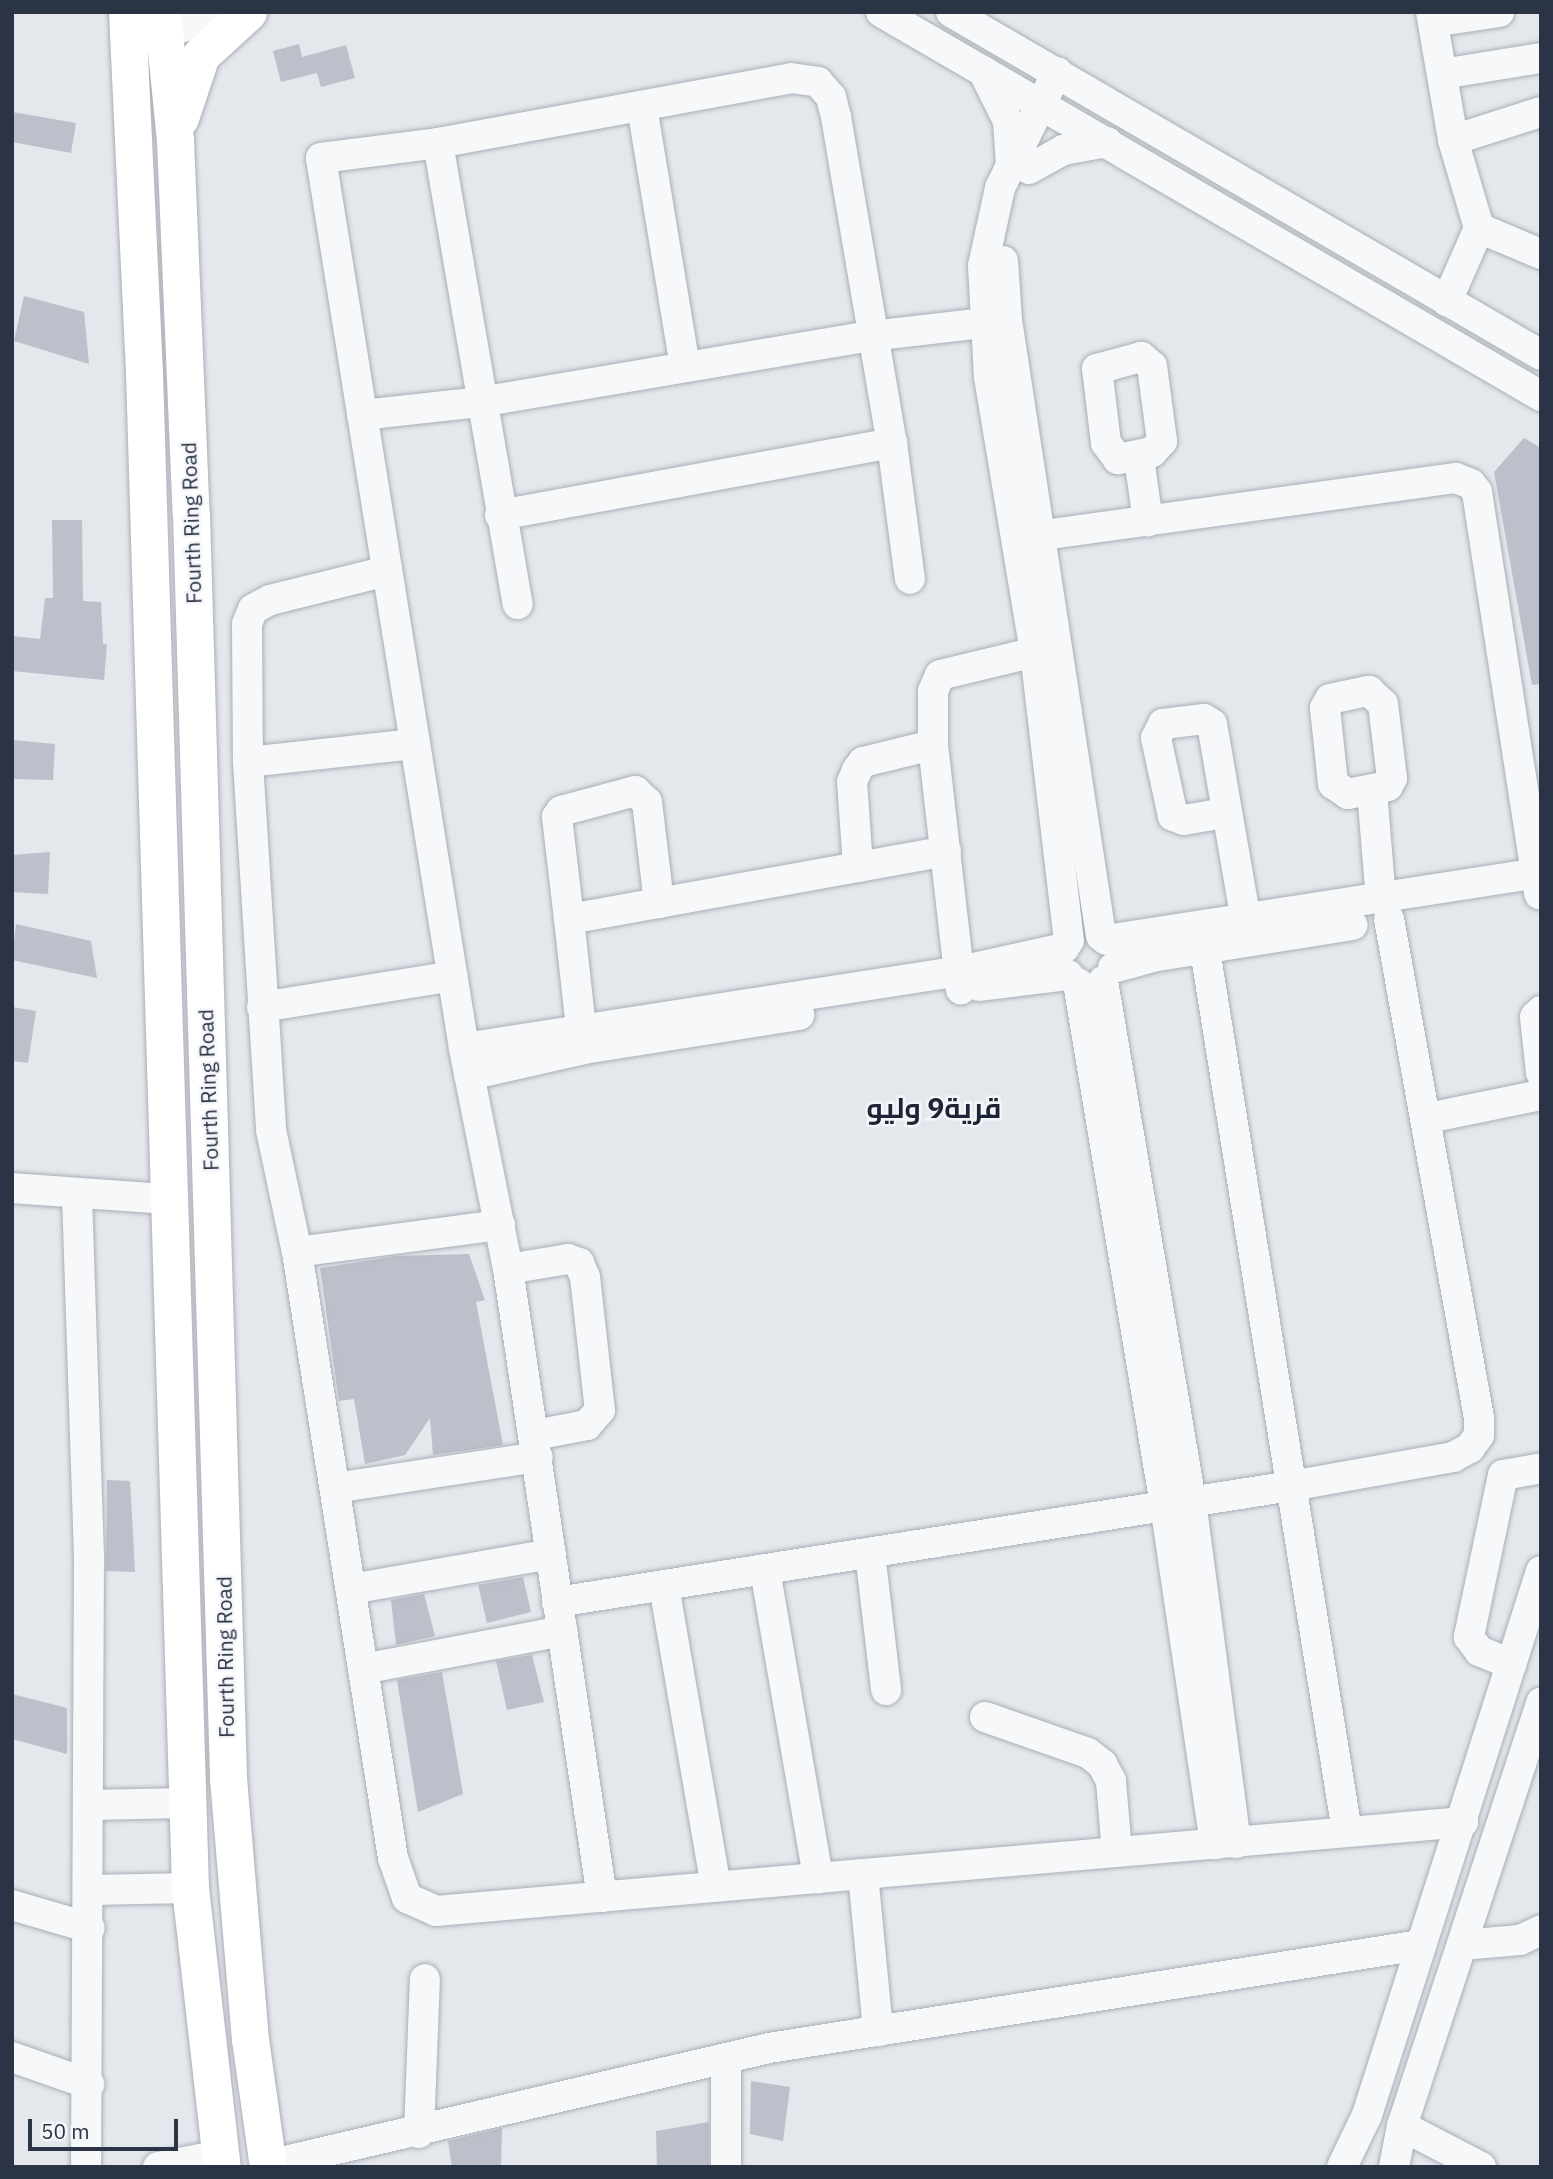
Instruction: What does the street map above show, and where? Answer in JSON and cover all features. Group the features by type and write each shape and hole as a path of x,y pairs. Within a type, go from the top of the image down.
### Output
{"main road":[{"path":"175,140 201,55 248,12"},
{"name":"Fourth Ring Road","path":"163,23 175,140 192,528 228,1778 250,2039 268,2166"},
{"name":"Fourth Ring Road","path":"128,27 144,373 190,1888 221,2161"}],"street":[{"path":"128,27 235,12"},
{"path":"881,12 1541,396"},
{"path":"951,12 1541,355"},
{"path":"1447,301 1479,228 1453,140 1432,17 1499,12"},
{"path":"1442,74 1541,58"},
{"path":"982,70 1008,121 1020,167"},
{"path":"1065,77 988,227 983,266 1104,938"},
{"path":"602,1897 508,1269 466,1061 321,158 438,143 792,78 818,82 831,97 836,117 892,443 910,579"},
{"path":"642,107 685,366"},
{"path":"1453,140 1541,112"},
{"path":"1020,167 1063,150 1107,142"},
{"path":"438,143 480,402 517,604"},
{"path":"1479,228 1541,254"},
{"path":"362,415 480,402 872,336 995,322"},
{"path":"500,514 892,443"},
{"path":"1139,458 1148,521"},
{"path":"466,1061 582,1039 960,980 1205,950 1385,909 1539,884 1476,492 1471,484 1456,478 1030,537"},
{"path":"1030,537 1035,652 1082,966 1178,1503 1225,1843"},
{"path":"387,572 253,609 247,624 248,762 271,1130 297,1252 393,1858 407,1898 436,1912 1463,1822"},
{"path":"960,980 933,746 933,691 940,674 1035,652"},
{"path":"248,762 415,744"},
{"path":"858,867 852,782 857,770 863,762 933,746"},
{"path":"582,1039 557,817 561,811 635,791 647,802 659,903"},
{"path":"363,1669 560,1617 664,1586 1292,1486 1453,1457 1470,1448 1479,1435 1479,1418 1428,1118 1385,909 1372,791"},
{"path":"1225,813 1246,921"},
{"path":"569,919 946,851"},
{"path":"1082,966 1081,933 1104,938 1246,921 1385,909"},
{"path":"1205,950 1347,1832"},
{"path":"262,1007 453,976"},
{"path":"1541,1011 1535,1017 1541,1073"},
{"path":"1428,1118 1541,1095"},
{"path":"12,1188 77,1195 167,1199"},
{"path":"77,1195 89,1559 90,1928 86,2167"},
{"path":"297,1252 500,1225"},
{"path":"335,1488 536,1446 587,1425 600,1410 585,1277 579,1263 568,1259 508,1269"},
{"path":"1470,1448 1503,1475 1541,1468"},
{"path":"1503,1475 1469,1637 1479,1651 1511,1664"},
{"path":"870,1553 886,1689"},
{"path":"351,1588 551,1554"},
{"path":"765,1570 818,1878"},
{"path":"1342,2167 1367,2115 1420,1945 1463,1822 1541,1571"},
{"path":"664,1586 716,1887"},
{"path":"1394,2167 1402,2126 1541,1702"},
{"path":"985,1717 1088,1753 1102,1764 1111,1781 1116,1852"},
{"path":"90,1805 187,1803"},
{"path":"863,1874 878,2031"},
{"path":"90,1890 190,1888"},
{"path":"12,1905 90,1928"},
{"path":"1462,1945 1520,1940 1541,1930"},
{"path":"268,2166 369,2155 419,2133 726,2059 878,2031 1420,1945"},
{"path":"419,2133 425,1979"},
{"path":"12,2057 89,2084"},
{"path":"726,2059 726,2167"},
{"path":"1402,2126 1481,2167"},
{"path":"158,2167 221,2161"}],"building":[{"path":"299,44 302,57 346,45 355,78 321,87 317,73 281,82 273,51"},
{"path":"12,112 76,123 71,153 12,142"},
{"path":"24,296 84,312 89,364 14,341"},
{"path":"1524,438 1541,448 1541,684 1532,685 1494,472"},
{"path":"52,520 82,520 83,601 101,602 103,644 107,644 104,680 12,671 12,636 40,639 45,598 53,598"},
{"path":"12,740 55,744 53,780 12,779"},
{"path":"50,852 48,894 12,892 12,855"},
{"path":"16,924 91,941 97,978 12,960"},
{"path":"12,1007 36,1011 28,1063 12,1061"},
{"path":"469,1254 485,1300 476,1302 503,1445 433,1455 430,1418 405,1455 365,1464 354,1399 339,1401 320,1268 397,1256"},
{"path":"107,1480 130,1481 135,1572 106,1571"},
{"path":"523,1577 531,1612 487,1623 478,1585"},
{"path":"424,1594 435,1636 396,1645 391,1600"},
{"path":"532,1655 544,1702 507,1710 496,1661"},
{"path":"442,1672 463,1794 418,1812 397,1680"},
{"path":"12,1694 67,1708 67,1754 12,1739"},
{"path":"751,2081 790,2087 783,2141 750,2134"},
{"path":"709,2122 709,2167 657,2167 656,2131"},
{"path":"502,2128 501,2167 452,2167 448,2141"}],"district":[{"name":"قرية9 وليو","path":"934,1108"}]}
